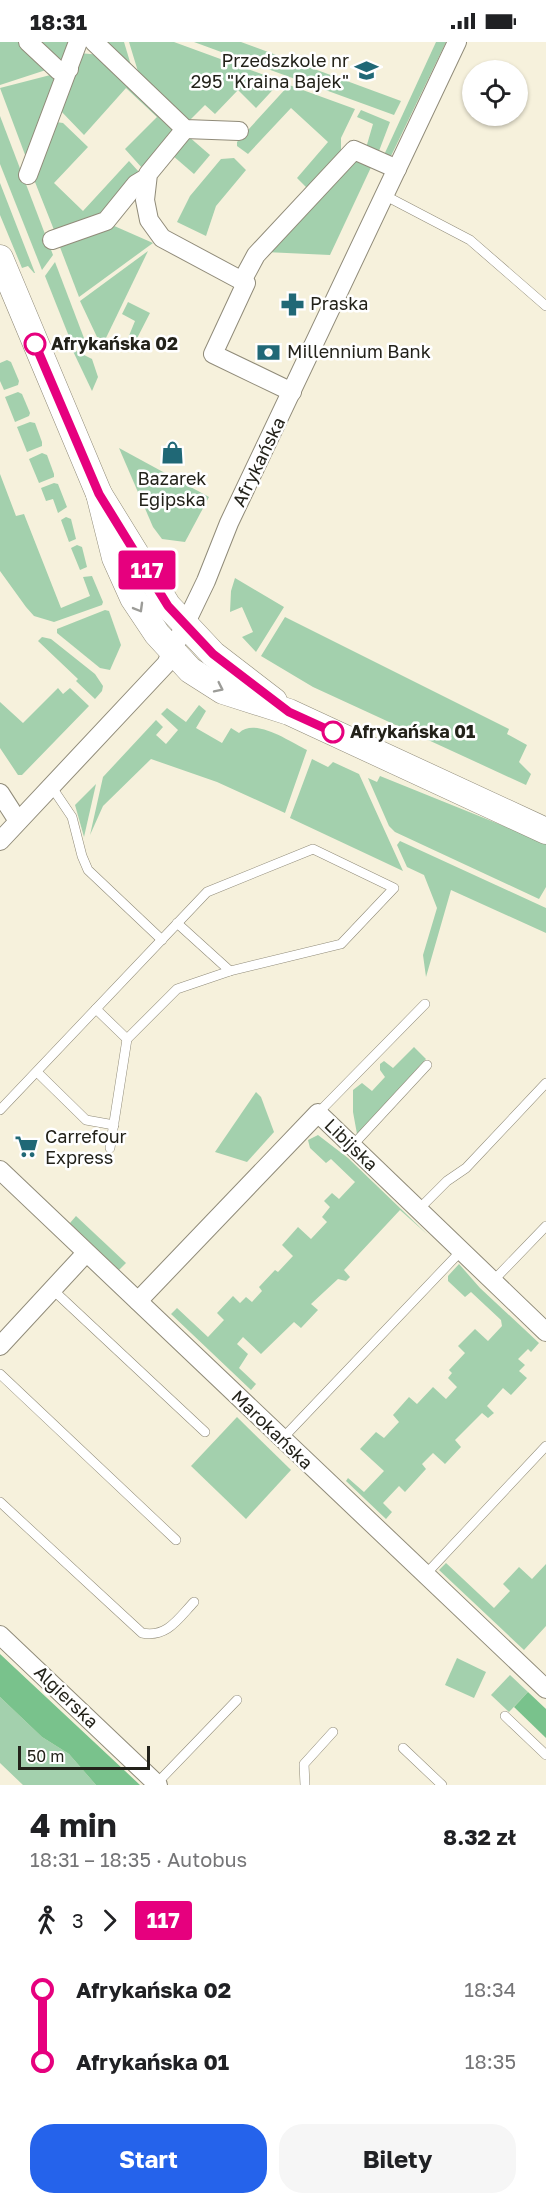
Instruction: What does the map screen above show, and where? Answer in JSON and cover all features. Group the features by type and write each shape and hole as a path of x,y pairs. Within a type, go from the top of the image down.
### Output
{"street":[{"path":"28,42 58,71 69,69"},
{"path":"28,175 78,42"},
{"path":"94,42 185,129 239,131"},
{"name":"Afrykańska","path":"0,841 147,687 173,652 229,523 457,42"},
{"path":"185,129 151,168 146,178 145,200 152,228 187,258 246,284 213,354 292,392"},
{"path":"242,281 256,255 354,150 397,169"},
{"path":"52,240 106,221 136,184 146,178"},
{"path":"0,258 99,494 115,558 124,579 146,620 190,670 224,691 289,712 546,831"},
{"path":"99,494 168,606 213,654 289,712"},
{"path":"0,793 18,821"},
{"name":"Libijska","path":"138,1301 318,1113 546,1332"},
{"name":"Marokańska","path":"0,1170 546,1689"},
{"path":"0,1346 86,1253"},
{"name":"Algierska","path":"0,1635 158,1784"}],"lane":[{"path":"384,195 470,240 546,306"},
{"path":"51,786 72,817 88,870 162,940"},
{"path":"0,1110 207,892 313,849 394,888 341,944 230,971 177,989 127,1039 110,1148"},
{"path":"177,923 230,971"},
{"path":"318,1113 425,1004"},
{"path":"96,1009 127,1039"},
{"path":"352,1146 427,1065"},
{"path":"37,1072 86,1120 114,1125"},
{"path":"418,1210 447,1180 466,1168 546,1083"},
{"path":"493,1281 546,1226"},
{"path":"282,1439 461,1251"},
{"path":"52,1289 205,1432"},
{"path":"0,1374 176,1540"},
{"path":"425,1575 546,1446"},
{"path":"0,1502 142,1634 152,1635 166,1631 194,1602"},
{"path":"158,1784 237,1700"},
{"path":"505,1716 546,1755"},
{"path":"305,1785 304,1764 333,1732"},
{"path":"403,1748 442,1785"}],"green space":[{"path":"0,42 21,42 49,69 0,85"},
{"path":"35,42 72,42 67,57 58,59"},
{"path":"101,42 124,42 133,72"},
{"path":"129,42 174,42 281,81 256,108 238,90 215,114 205,105 186,124 140,78"},
{"path":"194,42 241,42 401,101 394,115"},
{"path":"436,42 446,42 391,156 388,157 384,155"},
{"path":"79,53 101,55 165,116 173,131 143,169 125,149 157,117 126,88 84,135 59,109"},
{"path":"62,72 27,160 0,88"},
{"path":"289,85 355,109 341,138 341,158 310,191 297,178 328,142 291,108 248,154 237,146 237,142"},
{"path":"361,110 390,122 379,151 366,148 373,124 357,117"},
{"path":"0,116 53,255 42,270 0,164"},
{"path":"56,122 63,123 88,147 54,183 83,211 129,161 139,172 101,220 56,235 33,177"},
{"path":"188,136 210,155 194,174 172,155"},
{"path":"353,157 373,163 330,255 265,252"},
{"path":"234,158 246,170 216,206 206,236 177,222 190,196 221,159"},
{"path":"0,183 35,273 28,266 22,268 0,215"},
{"path":"112,225 153,243 79,297 58,242"},
{"path":"148,251 105,340 97,337 80,301"},
{"path":"55,262 87,346 70,339 45,276"},
{"path":"128,302 150,313 130,352 124,348 135,321 122,314"},
{"path":"72,349 92,359 98,377 92,391"},
{"path":"7,360 11,362 19,381 18,385 4,390 0,381 0,363"},
{"path":"18,392 22,394 30,413 29,416 15,422 5,397"},
{"path":"30,422 35,423 42,446 27,452 17,427"},
{"path":"119,448 209,497 185,542 162,539 153,527"},
{"path":"42,453 47,455 54,477 39,483 29,459"},
{"path":"0,474 16,516 24,514 61,608 90,596 83,577 92,576 103,602 102,605 54,622 34,616 26,607 0,571"},
{"path":"54,483 58,484 67,507 58,513 53,499 46,501 41,488"},
{"path":"66,517 71,519 76,539 69,542 61,520"},
{"path":"77,545 82,547 87,567 80,570 71,548"},
{"path":"235,578 284,607 256,652 242,637 253,632 242,607 230,612 231,591"},
{"path":"105,610 109,611 121,645 110,670 100,668 57,633 57,629"},
{"path":"285,617 509,729 507,734 527,745 519,762 531,774 526,785 313,687 261,656"},
{"path":"42,637 51,639 95,674 103,686 95,699 76,681 78,679 38,641"},
{"path":"58,688 63,694 70,688 89,706 22,775 18,775 0,748 0,702 23,723"},
{"path":"199,705 206,711 196,728 222,743 231,728 239,733 254,728 273,732 307,750 285,813 217,782 151,759 103,806 90,835 103,777 156,720 163,727 156,735 166,744 178,730 161,714 167,708 186,722"},
{"path":"312,759 328,767 333,762 359,774 403,871 290,818"},
{"path":"380,776 546,843 546,887 539,899 395,832 389,826 368,778 377,782"},
{"path":"96,784 84,837 75,805"},
{"path":"400,841 546,908 546,933 451,890 426,977 423,955 437,908 424,875 407,867 397,845"},
{"path":"414,1047 426,1059 357,1134 353,1112 353,1090 362,1083 372,1091 385,1077 380,1070 380,1064 384,1061 393,1068"},
{"path":"256,1092 261,1097 274,1132 247,1162 215,1152"},
{"path":"318,1135 348,1158 428,1235 400,1210 344,1270 350,1277 346,1281 338,1279 311,1304 318,1310 301,1328 294,1322 261,1354 243,1337 237,1344 248,1354 239,1368 256,1384 251,1390 171,1314 177,1308 208,1337 224,1320 217,1313 233,1296 240,1303 246,1297 252,1302 262,1291 259,1287 293,1256 282,1245 298,1227 311,1239 327,1222 322,1217 330,1207 324,1201 332,1193 339,1199 355,1182 331,1159 326,1163 310,1148 308,1140"},
{"path":"76,1216 126,1263 119,1270 70,1223"},
{"path":"459,1264 480,1288 539,1343 531,1352 528,1349 518,1359 525,1365 519,1371 527,1378 511,1395 503,1388 487,1406 494,1413 488,1418 482,1413 455,1440 461,1447 445,1464 433,1453 422,1464 426,1469 405,1492 399,1486 383,1503 392,1512 386,1519 346,1481 348,1478 364,1492 384,1471 360,1449 376,1432 384,1438 399,1422 393,1415 409,1397 417,1404 433,1387 446,1399 457,1387 448,1378 452,1373 449,1370 465,1353 458,1346 475,1329 488,1341 502,1326 501,1320 471,1292 465,1297 448,1281 448,1276"},
{"path":"237,1417 291,1470 246,1519 191,1466"},
{"path":"446,1563 494,1608 510,1591 503,1584 519,1567 532,1579 546,1564 546,1626 524,1650 439,1570"},
{"path":"0,1654 140,1785 96,1785 69,1754 42,1737 0,1697"},
{"path":"457,1658 486,1672 474,1698 445,1685"},
{"path":"510,1675 528,1692 509,1712 491,1695"},
{"path":"528,1692 546,1709 546,1738 514,1707"},
{"path":"0,1697 42,1737 69,1754 96,1785 23,1785 0,1763"}],"bus line":[{"name":"117","path":"35,344 99,494 168,606 213,654 289,712 333,732"}],"place":[{"name":"Przedszkole nr 295 \"Kraina Bajek\"","path":"367,71"},
{"name":"Praska","path":"292,304"},
{"name":"Afrykańska 02","path":"35,344"},
{"name":"Millennium Bank","path":"269,352"},
{"name":"Bazarek Egipska","path":"172,453"},
{"name":"Afrykańska 01","path":"333,732"},
{"name":"Carrefour Express","path":"27,1147"}]}
